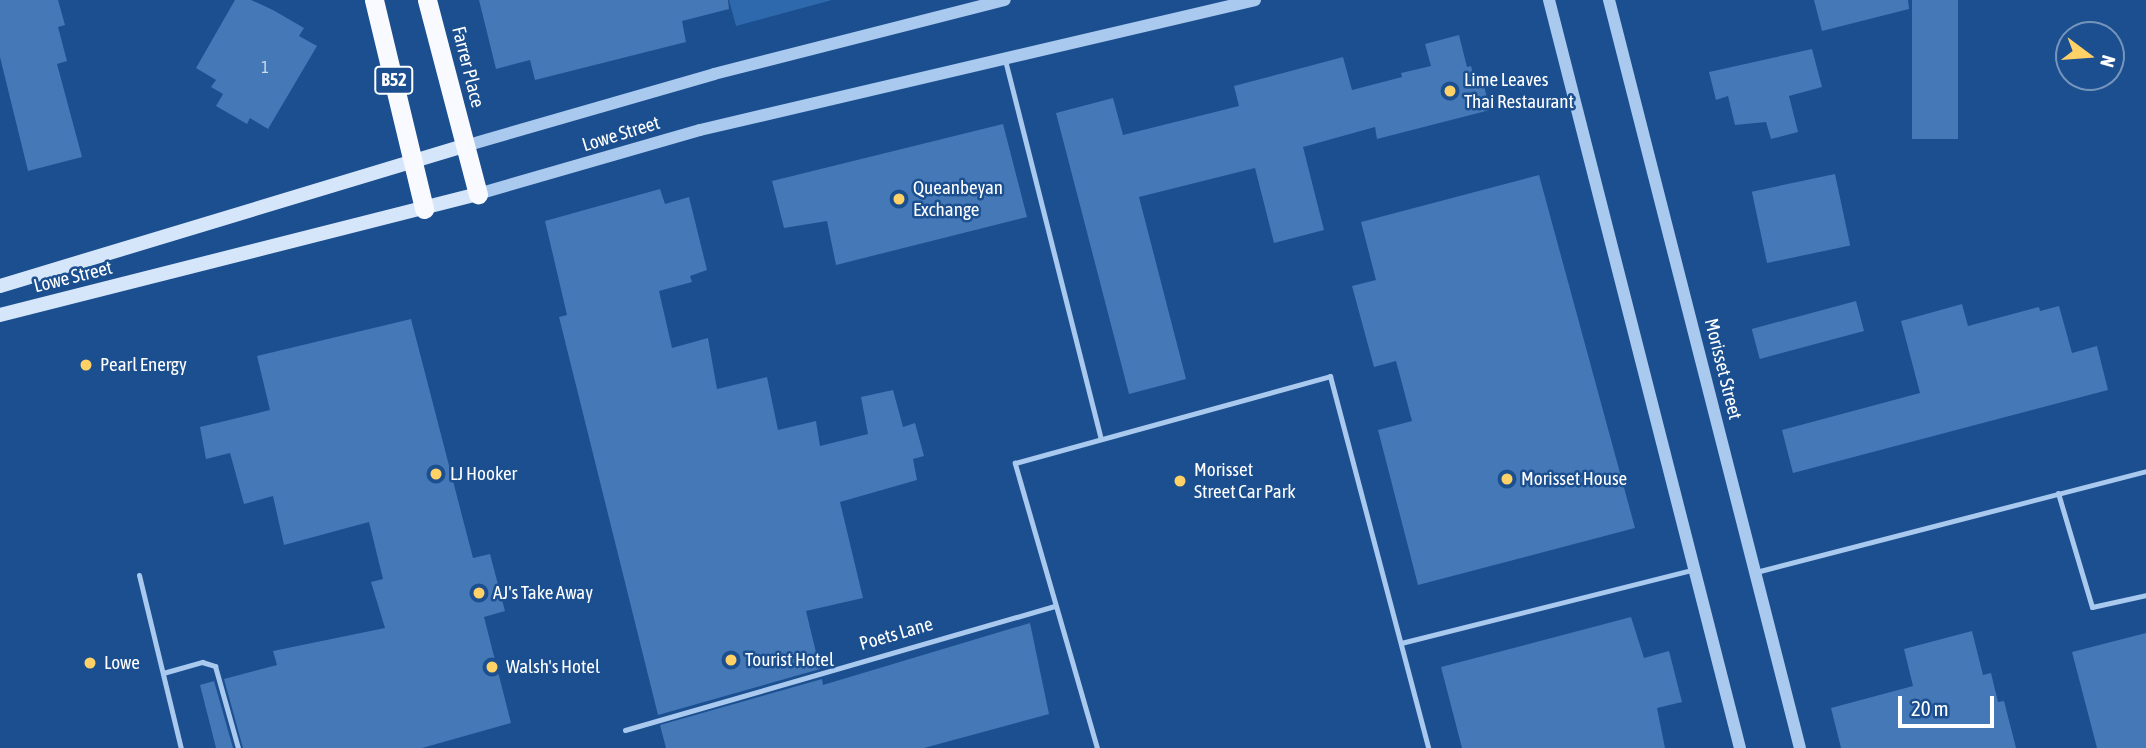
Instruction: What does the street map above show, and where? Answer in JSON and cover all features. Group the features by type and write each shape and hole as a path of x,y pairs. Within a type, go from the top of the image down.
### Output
{"highway":[{"name":"B52","path":"374,0 424,209"},
{"name":"Farrer Place","path":"427,0 465,146"},
{"name":"B52","path":"465,146 478,194"}],"main road":[{"name":"Lowe Street","path":"0,286 465,146"},
{"name":"Lowe Street","path":"0,315 478,194"}],"street":[{"name":"Lowe Street","path":"465,146 714,74 1005,0"},
{"name":"Lowe Street","path":"478,194 700,130 1255,0"},
{"path":"1549,0 1691,570 1740,748"},
{"name":"Morisset Street","path":"1609,0 1800,748"}],"lane":[{"path":"1005,60 1101,439"},
{"path":"1097,748 1015,463 1330,376 1428,748"},
{"path":"1755,572 2146,471"},
{"path":"2058,493 2092,607 2146,594"},
{"path":"1401,643 1691,570"},
{"path":"139,575 181,748"},
{"name":"Poets Lane","path":"625,730 1056,606"},
{"path":"163,673 202,662 215,667 238,748"}],"shaded area":[{"path":"729,0 832,0 736,26"}],"building":[{"path":"0,0 58,0 65,25 58,27 67,61 57,64 82,157 28,171 0,57"},
{"path":"235,0 251,0 273,10 304,28 299,36 317,46 268,129 250,118 247,124 216,106 223,94 211,87 216,80 196,68"},
{"path":"479,0 728,0 729,9 682,21 686,42 535,80 530,60 496,69"},
{"path":"1814,0 1908,0 1909,9 1822,31"},
{"path":"1912,0 1958,0 1958,139 1912,139"},
{"path":"1459,35 1467,67 1471,66 1475,81 1482,78 1490,110 1377,139 1375,127 1303,147 1324,230 1274,243 1255,168 1139,197 1186,379 1129,394 1056,113 1113,98 1123,135 1239,106 1234,86 1343,57 1352,90 1402,77 1401,73 1431,66 1425,44"},
{"path":"1812,49 1822,87 1789,96 1798,132 1771,139 1766,122 1735,125 1728,96 1716,100 1709,72"},
{"name":"Queanbeyan Exchange","path":"1003,124 1027,217 836,265 827,221 784,228 772,181"},
{"path":"1835,174 1850,245 1767,263 1752,192"},
{"path":"1539,175 1635,528 1418,585 1378,430 1412,421 1396,361 1374,367 1352,286 1376,280 1361,222"},
{"path":"660,189 665,204 689,197 707,270 690,276 692,282 659,291 672,348 708,338 717,389 767,377 778,430 816,421 820,446 868,434 861,397 893,390 903,427 915,423 924,456 913,459 917,480 840,502 863,598 806,611 820,669 658,715 559,317 567,315 545,221"},
{"path":"1856,301 1864,331 1760,359 1752,329"},
{"path":"1962,304 1968,326 2039,307 2040,311 2059,306 2072,353 2097,346 2108,390 1793,473 1782,430 1920,393 1901,321"},
{"path":"411,319 473,558 490,554 505,611 484,617 511,723 422,748 243,748 224,679 277,665 273,651 385,628 371,582 383,579 369,522 284,545 273,496 244,504 230,453 206,459 200,427 270,410 257,356"},
{"path":"1631,617 1644,658 1669,651 1682,702 1657,708 1665,748 1462,748 1441,667"},
{"path":"1030,623 1049,714 924,748 666,748 660,725 822,679 823,685"},
{"path":"1972,631 1983,675 1991,673 1998,702 2004,701 2016,748 1841,748 1831,708 1913,686 1904,649"},
{"path":"2146,633 2146,748 2097,748 2072,652"},
{"path":"214,681 233,748 216,748 200,685"}],"place":[{"name":"Lime Leaves Thai Restaurant","path":"1450,91"},
{"name":"Queanbeyan Exchange","path":"899,199"},
{"name":"Pearl Energy","path":"86,365"},
{"name":"LJ Hooker","path":"436,474"},
{"name":"Morisset House","path":"1507,479"},
{"name":"Morisset Street Car Park","path":"1180,481"},
{"name":"AJ's Take Away","path":"479,593"},
{"name":"Tourist Hotel","path":"731,660"},
{"name":"Lowe","path":"90,663"},
{"name":"Walsh's Hotel","path":"492,667"}]}
